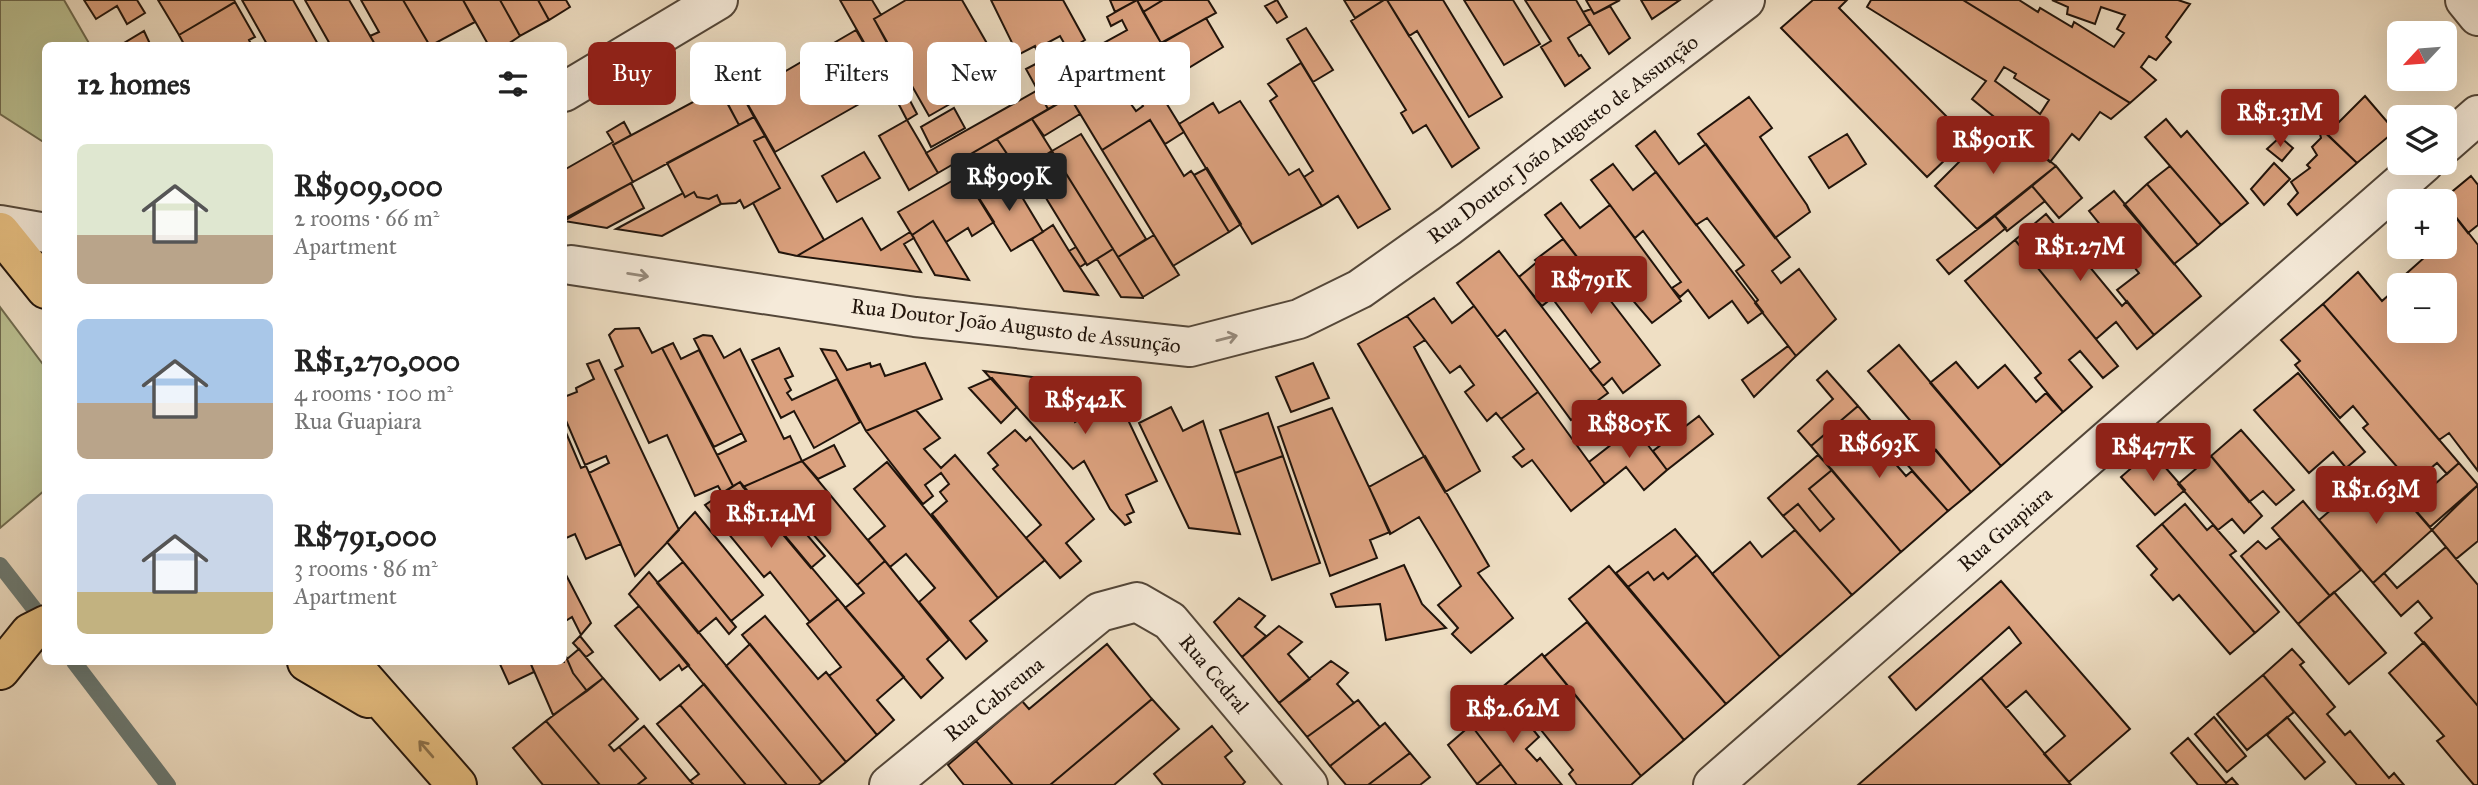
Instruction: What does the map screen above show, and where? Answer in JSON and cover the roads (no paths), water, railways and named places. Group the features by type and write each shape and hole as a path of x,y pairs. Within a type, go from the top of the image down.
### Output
{"main road":[{"path":"0,232 42,284"},
{"path":"0,670 30,633 42,627"},
{"path":"312,665 394,713"},
{"path":"352,665 457,785"}],"street":[{"path":"567,90 718,0"},
{"name":"Rua Doutor João Augusto de Assunção","path":"567,264 915,317 1190,347 1299,320 1360,289 1745,0"},
{"path":"2465,0 2478,16"},
{"path":"2457,133 2478,115"},
{"name":"Rua Guapiara","path":"1713,785 2410,175"},
{"path":"0,225 42,232"},
{"name":"Rua Cedral","path":"1100,612 1137,602 1170,621 1308,785"},
{"name":"Rua Cabreuna","path":"889,785 1100,612"}],"waterway":[{"path":"0,565 42,619"},
{"path":"76,665 168,785"}]}
